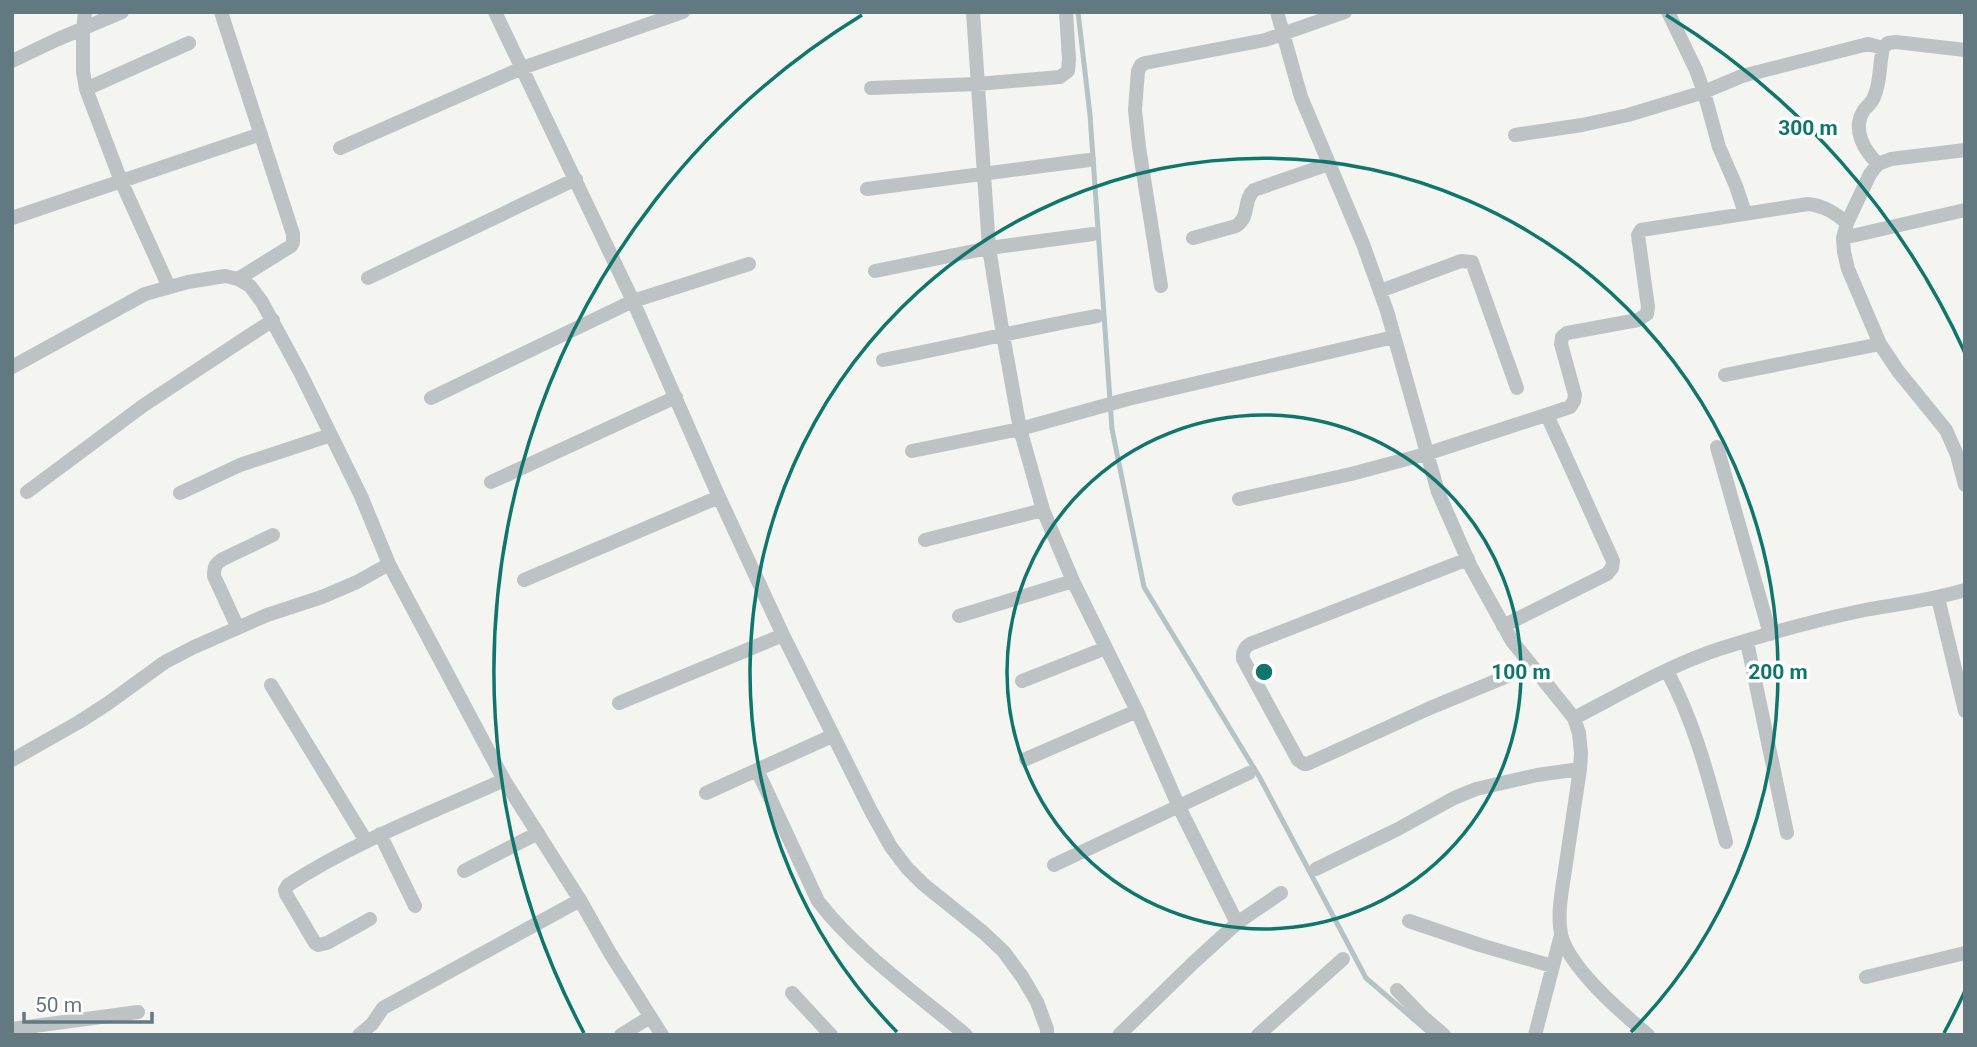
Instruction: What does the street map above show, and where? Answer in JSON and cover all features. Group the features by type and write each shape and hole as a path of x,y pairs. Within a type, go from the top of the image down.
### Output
{"street":[{"path":"85,12 83,71 86,89 121,181 169,287"},
{"path":"12,61 122,12"},
{"path":"221,12 293,234 291,246 238,279"},
{"path":"495,12 633,301 783,635 832,736 891,847 923,884 1004,952 1037,1002 1047,1035"},
{"path":"340,148 522,68 683,12"},
{"path":"973,12 989,248 1020,429 1043,510 1073,581 1237,923"},
{"path":"871,88 977,84 1060,77 1068,71 1066,12"},
{"path":"1277,12 1301,97 1380,291 1438,492 1468,559 1503,626 1574,718 1578,733 1580,769 1560,907 1561,935 1535,1035"},
{"path":"1161,286 1139,147 1136,110 1138,71 1141,65 1265,40 1346,12"},
{"path":"1668,12 1696,70 1719,147 1737,186 1745,212"},
{"path":"1878,164 1862,143 1859,122 1875,96 1883,48 1888,43 1896,42 1965,50"},
{"path":"86,89 189,43"},
{"path":"1515,135 1628,115 1704,92 1742,76 1868,44 1883,48"},
{"path":"12,218 261,134"},
{"path":"1965,150 1891,159 1878,164 1870,174 1847,223 1843,238 1848,269 1880,344 1898,371 1947,430 1958,455 1965,485"},
{"path":"867,189 1089,160"},
{"path":"1193,238 1241,223 1245,218 1248,198 1254,190 1329,164"},
{"path":"368,278 576,179"},
{"path":"1239,499 1352,474 1426,454 1564,410 1574,401 1575,395 1561,344 1562,337 1567,333 1638,320 1647,314 1639,231 1808,204 1821,205 1847,223"},
{"path":"1843,238 1965,209"},
{"path":"875,271 989,248 1093,234"},
{"path":"1380,291 1461,261 1472,262 1517,388"},
{"path":"431,398 633,301 749,264"},
{"path":"12,367 145,294 225,276 250,286 273,320 361,496 389,564 505,780 662,1035"},
{"path":"883,360 1027,328 1097,316"},
{"path":"27,492 144,405 273,320"},
{"path":"912,451 1020,429 1106,404 1394,337"},
{"path":"1725,375 1880,344"},
{"path":"491,482 676,397"},
{"path":"1503,626 1607,574 1612,568 1613,561 1547,415"},
{"path":"180,493 240,465 331,435"},
{"path":"1717,447 1770,634"},
{"path":"524,580 719,496"},
{"path":"925,540 1043,510"},
{"path":"237,626 214,576 216,563 273,535"},
{"path":"1468,559 1245,648 1243,659 1298,760 1307,764 1430,708 1532,666"},
{"path":"12,760 107,704 165,662 237,626 322,597 389,564"},
{"path":"959,616 1073,581"},
{"path":"1574,718 1690,659 1770,634 1965,590"},
{"path":"1938,598 1965,711"},
{"path":"619,703 783,635"},
{"path":"1747,642 1787,833"},
{"path":"1022,681 1106,648"},
{"path":"1667,671 1694,730 1726,842"},
{"path":"271,685 366,841"},
{"path":"1026,759 1137,711"},
{"path":"706,793 832,736"},
{"path":"1315,869 1476,789 1537,775 1580,769"},
{"path":"757,770 813,891 832,919 966,1035"},
{"path":"1054,865 1250,773"},
{"path":"370,919 327,943 318,945 314,943 285,890 288,885 317,866 380,834 505,780"},
{"path":"464,871 538,832"},
{"path":"380,834 415,906"},
{"path":"1119,1035 1237,923 1281,893"},
{"path":"359,1035 383,1009 580,900"},
{"path":"1409,921 1552,966"},
{"path":"1561,935 1583,973 1648,1035"},
{"path":"1866,977 1965,953"},
{"path":"1258,1035 1343,959"},
{"path":"1397,990 1444,1035"},
{"path":"792,993 831,1035"},
{"path":"12,1029 138,1012"},
{"path":"621,1035 650,1017"}],"waterway":[{"path":"1078,12 1090,115 1112,429 1144,587 1260,778 1366,978 1432,1035"}]}
